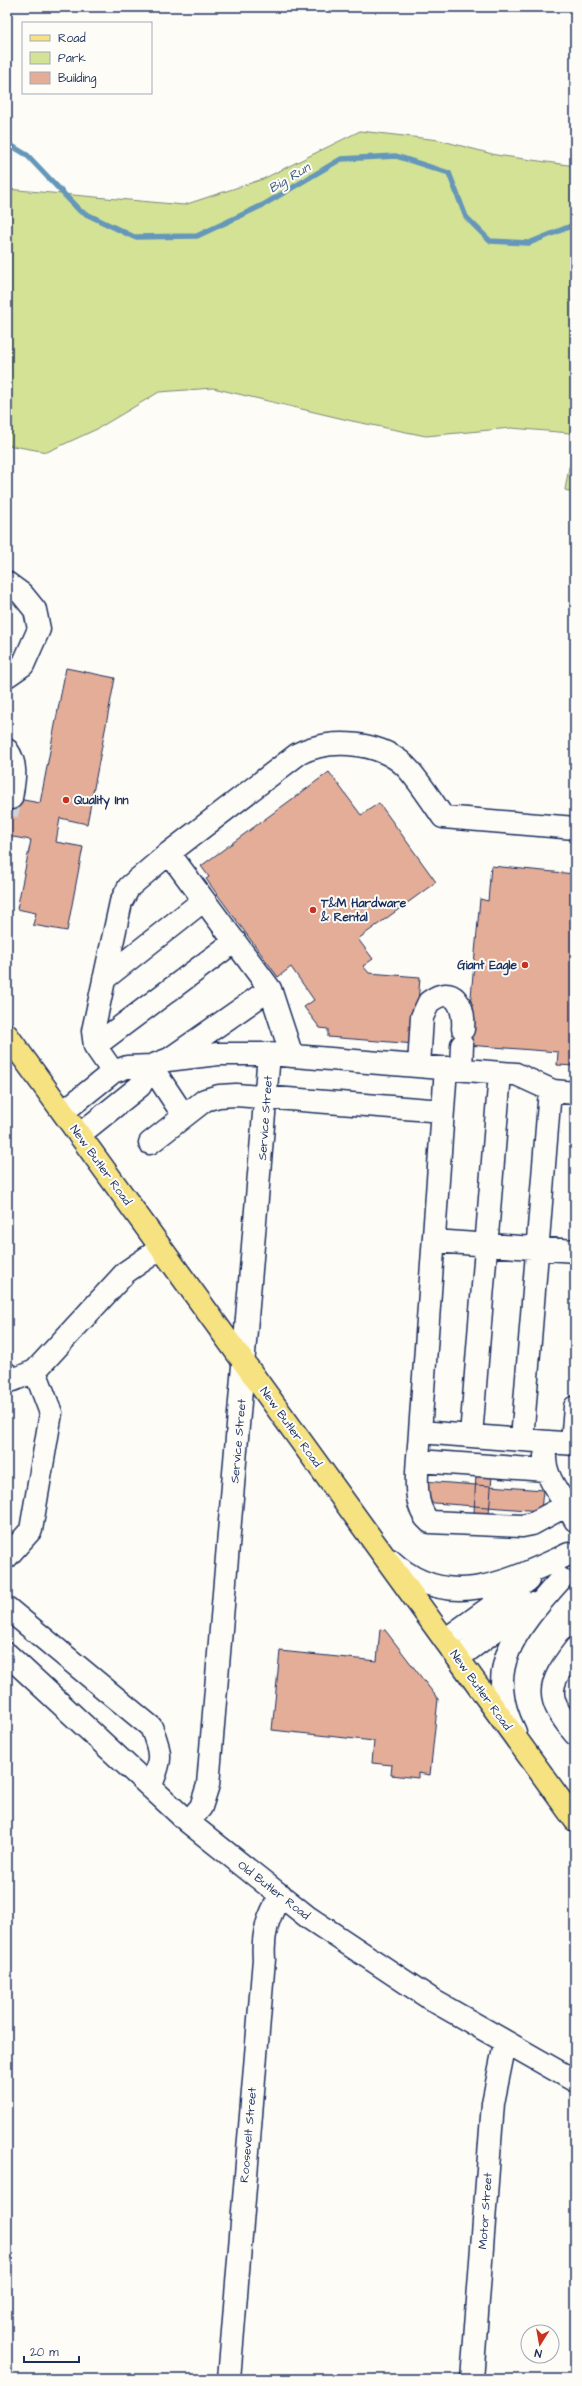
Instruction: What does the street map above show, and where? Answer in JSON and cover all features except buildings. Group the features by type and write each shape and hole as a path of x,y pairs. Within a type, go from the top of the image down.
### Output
{"main road":[{"name":"New Butler Road","path":"7,1035 575,1820"}],"street":[{"path":"7,583 22,594 35,610 39,630 22,665 7,676"},
{"path":"112,1072 95,1046 93,1032 121,902 128,887 169,852 298,754 310,748 324,745 361,746 393,756 408,769 443,817 575,828"},
{"path":"7,750 12,757 15,770 11,798"},
{"path":"169,852 270,989 292,1056"},
{"path":"104,979 204,900"},
{"path":"95,1046 235,941"},
{"path":"79,1135 140,1086 159,1063 270,989"},
{"path":"419,1066 422,1017 429,1002 445,995 453,997 463,1010 463,1037 453,1069 443,1111 418,1461 417,1484 420,1509 424,1517 430,1522 522,1526 571,1513 546,1470 545,1442"},
{"path":"63,1112 112,1072 127,1067 218,1054 269,1054 500,1073 528,1078 550,1090 575,1094"},
{"name":"Service Street","path":"188,1822 201,1807 208,1785 245,1363 269,1054"},
{"path":"159,1063 184,1116"},
{"path":"471,1436 485,1244 500,1073"},
{"path":"522,1440 550,1090"},
{"path":"150,1143 205,1100 219,1096 236,1095 443,1111"},
{"path":"434,1241 575,1251"},
{"path":"7,1374 13,1380 35,1371 126,1272 161,1248"},
{"path":"7,1557 32,1530 51,1413 35,1371"},
{"path":"420,1432 574,1443 575,1407"},
{"path":"418,1461 546,1470"},
{"path":"381,1552 401,1570 416,1580 432,1586 456,1590 482,1588 570,1563"},
{"path":"444,1640 548,1566 570,1563"},
{"path":"458,1658 570,1563"},
{"path":"522,1747 511,1725 503,1693 505,1657 514,1638 529,1616 570,1563"},
{"path":"7,1608 151,1727 159,1746 160,1766 150,1787"},
{"path":"575,1650 560,1688 562,1697 575,1717"},
{"path":"575,1650 556,1674 552,1696 560,1716 575,1734"},
{"name":"Old Butler Road","path":"7,1654 188,1822 309,1918 371,1961 505,2043 575,2081"},
{"name":"Roosevelt Street","path":"229,2379 264,1959 263,1946 266,1926 281,1896"},
{"name":"Motor Street","path":"472,2379 493,2103 505,2043"}],"green space":[{"path":"360,131 439,140 496,155 575,166 575,436 570,433 511,428 426,436 352,421 213,388 159,392 97,429 47,452 7,445 7,189 184,205 263,179"},
{"path":"575,459 575,493 565,490 569,467"}],"waterway":[{"name":"Big Run","path":"7,143 27,155 80,211 134,237 197,236 263,205 341,159 396,156 449,173 466,217 490,241 529,243 571,226 575,227"}],"tunnel":[{"path":"7,815 11,798"}],"place":[{"name":"Quality Inn","path":"66,800"},
{"name":"T&M Hardware & Rental","path":"313,910"},
{"name":"Giant Eagle","path":"525,965"}]}
